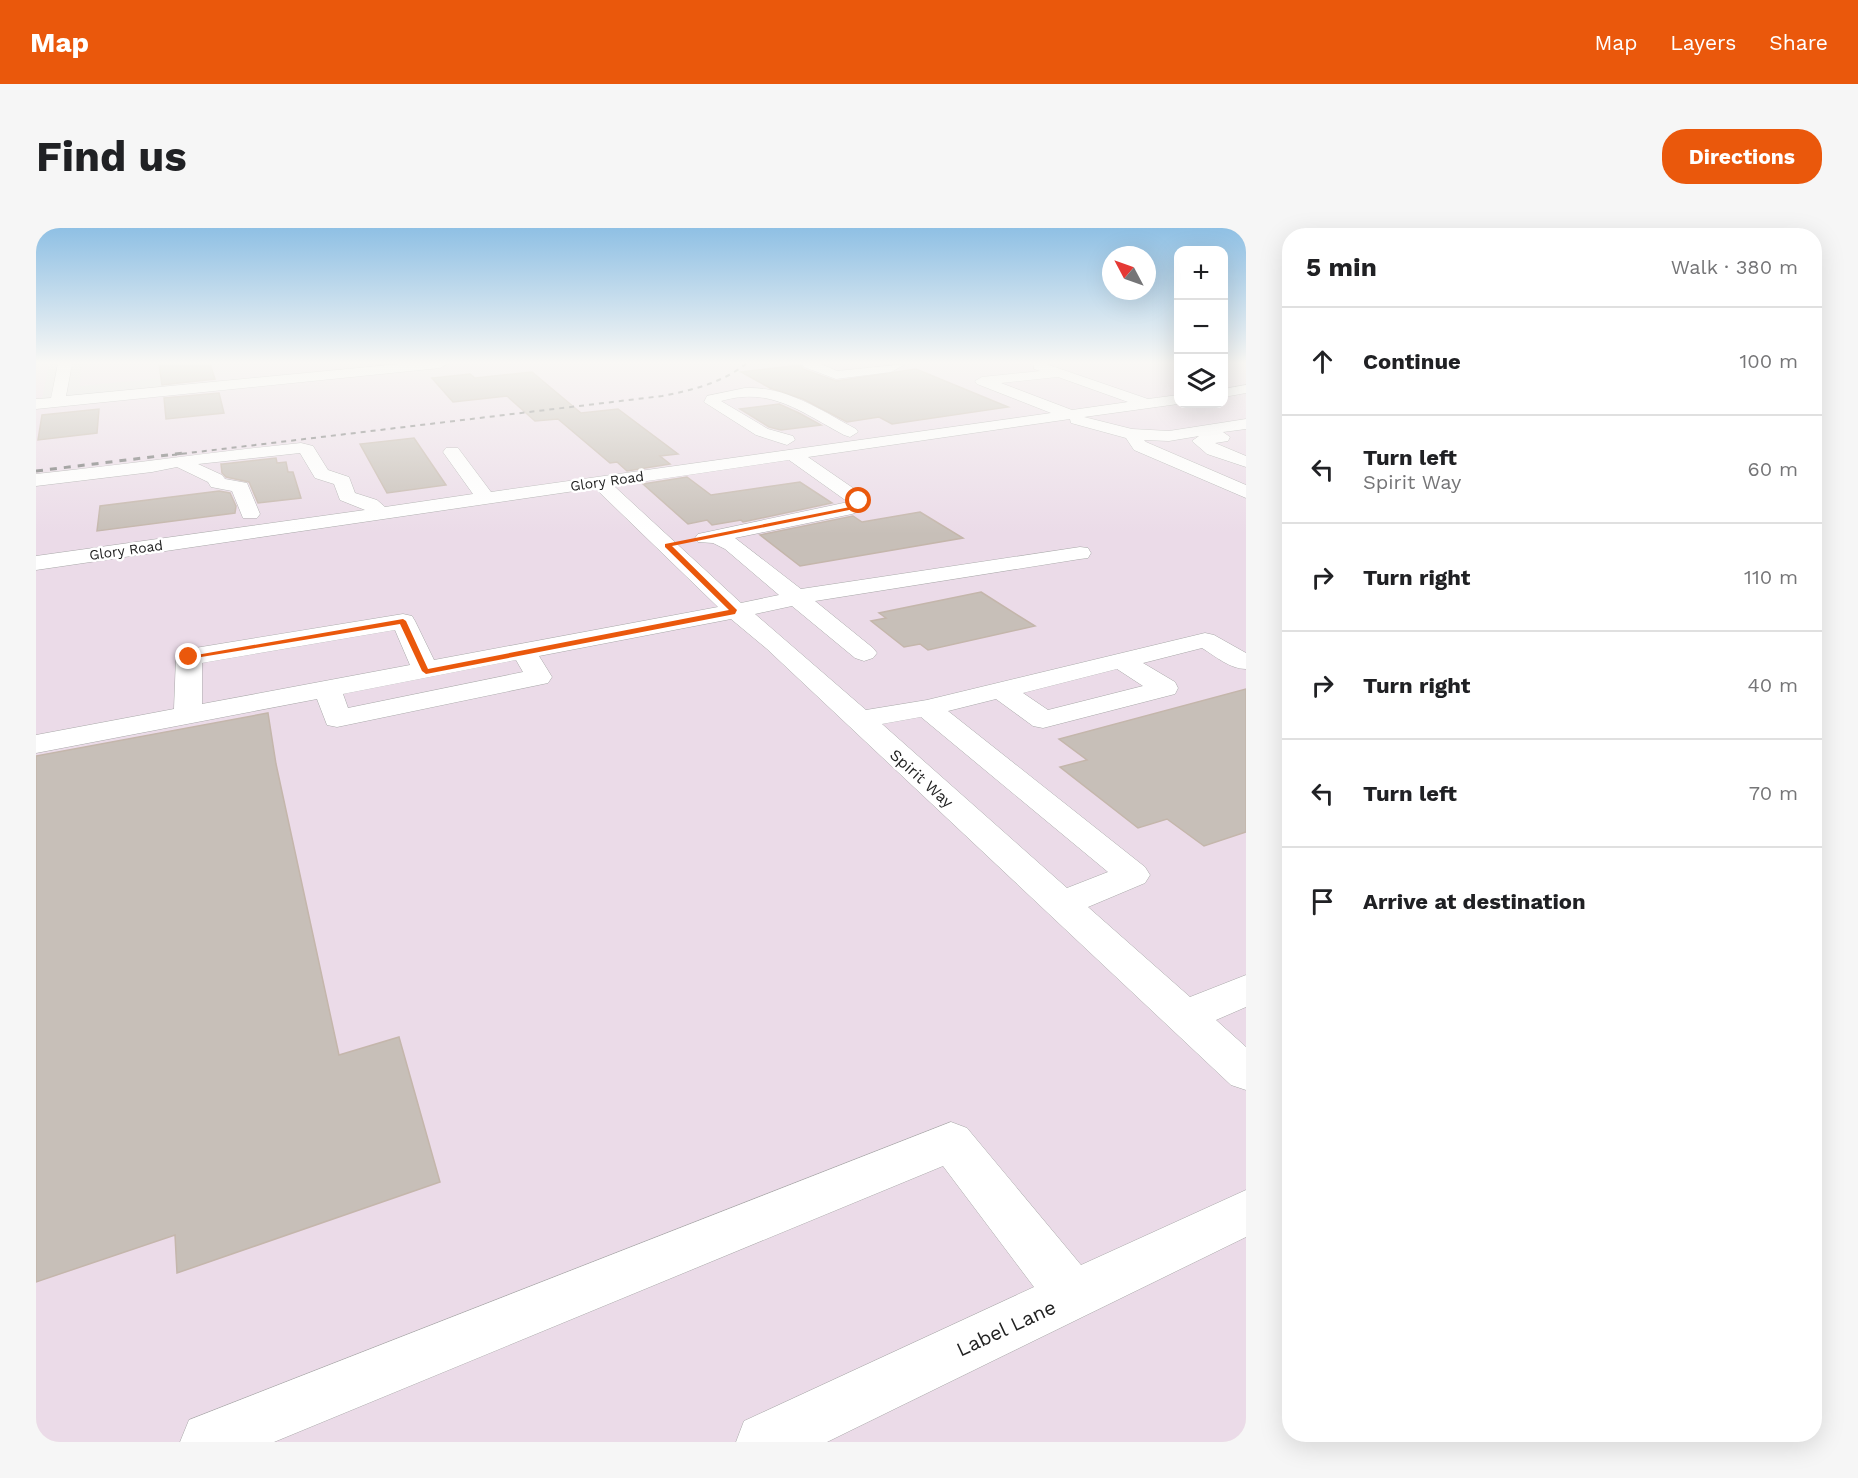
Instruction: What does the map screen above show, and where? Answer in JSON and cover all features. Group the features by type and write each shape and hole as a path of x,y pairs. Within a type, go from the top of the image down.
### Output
{"street":[{"path":"668,546 858,505 859,501 799,444 762,432 743,421"},
{"path":"828,421 876,443"},
{"name":"Glory Road","path":"181,534 381,513 611,481 712,466 799,444 876,443 1028,421"},
{"path":"1086,421 1132,434 1168,436 1246,424"},
{"path":"799,444 850,432"},
{"path":"1132,434 1140,446 1193,471 1246,492"},
{"path":"1246,439 1218,437 1200,441 1213,450 1246,462"},
{"path":"36,480 301,448 307,450 321,474 342,481 347,496 354,500"},
{"path":"452,453 486,499"},
{"path":"179,461 216,478 218,483 240,487 250,514"},
{"name":"Spirit Way","path":"611,481 668,546 735,612 776,644 1246,1073"},
{"path":"38,563 50,542 166,526 181,534 188,522 354,500 368,502 381,513"},
{"path":"716,536 732,545 864,653"},
{"path":"36,744 735,612 796,597 1080,553"},
{"path":"188,716 189,657 403,621 426,671"},
{"path":"859,720 927,708 1205,640 1244,662"},
{"path":"328,690 338,719 539,677 524,652"},
{"path":"1001,690 1043,720 1165,688 1120,660"},
{"path":"927,708 1133,875 1061,904"},
{"path":"1184,1017 1246,990"},
{"path":"207,1441 951,1142 1073,1296"},
{"name":"Label Lane","path":"765,1442 1246,1213"}],"shaded area":[{"path":"36,421 1246,421 1246,1442 36,1442"}],"building":[{"path":"41,421 98,421 97,433 38,440"},
{"path":"560,421 634,421 678,454 660,456 670,464 627,471 617,462 610,463"},
{"path":"759,421 813,421 821,425 781,430 769,427"},
{"path":"886,421 915,421 892,424"},
{"path":"414,438 446,485 387,493 360,444"},
{"path":"276,458 277,463 286,462 288,472 293,472 301,498 258,503 249,482 226,477 222,473 221,464"},
{"path":"687,477 711,495 800,482 832,503 743,522 741,520 712,525 707,520 688,524 643,484"},
{"path":"219,491 230,493 236,506 235,513 97,531 100,506"},
{"path":"920,512 963,538 800,566 760,535 853,516 862,522"},
{"path":"981,592 1035,626 928,650 920,644 904,647 871,621 886,618 879,613"},
{"path":"1246,689 1246,832 1204,846 1167,819 1138,828 1060,767 1087,760 1059,739"},
{"path":"268,713 276,764 339,1055 399,1037 440,1182 177,1273 175,1235 36,1282 36,756"}],"railway":[{"path":"172,455 457,421"},
{"path":"36,471 184,453"}],"route":[{"path":"189,657 403,621 426,671 735,612 668,546 852,508 858,505 859,501"}]}
